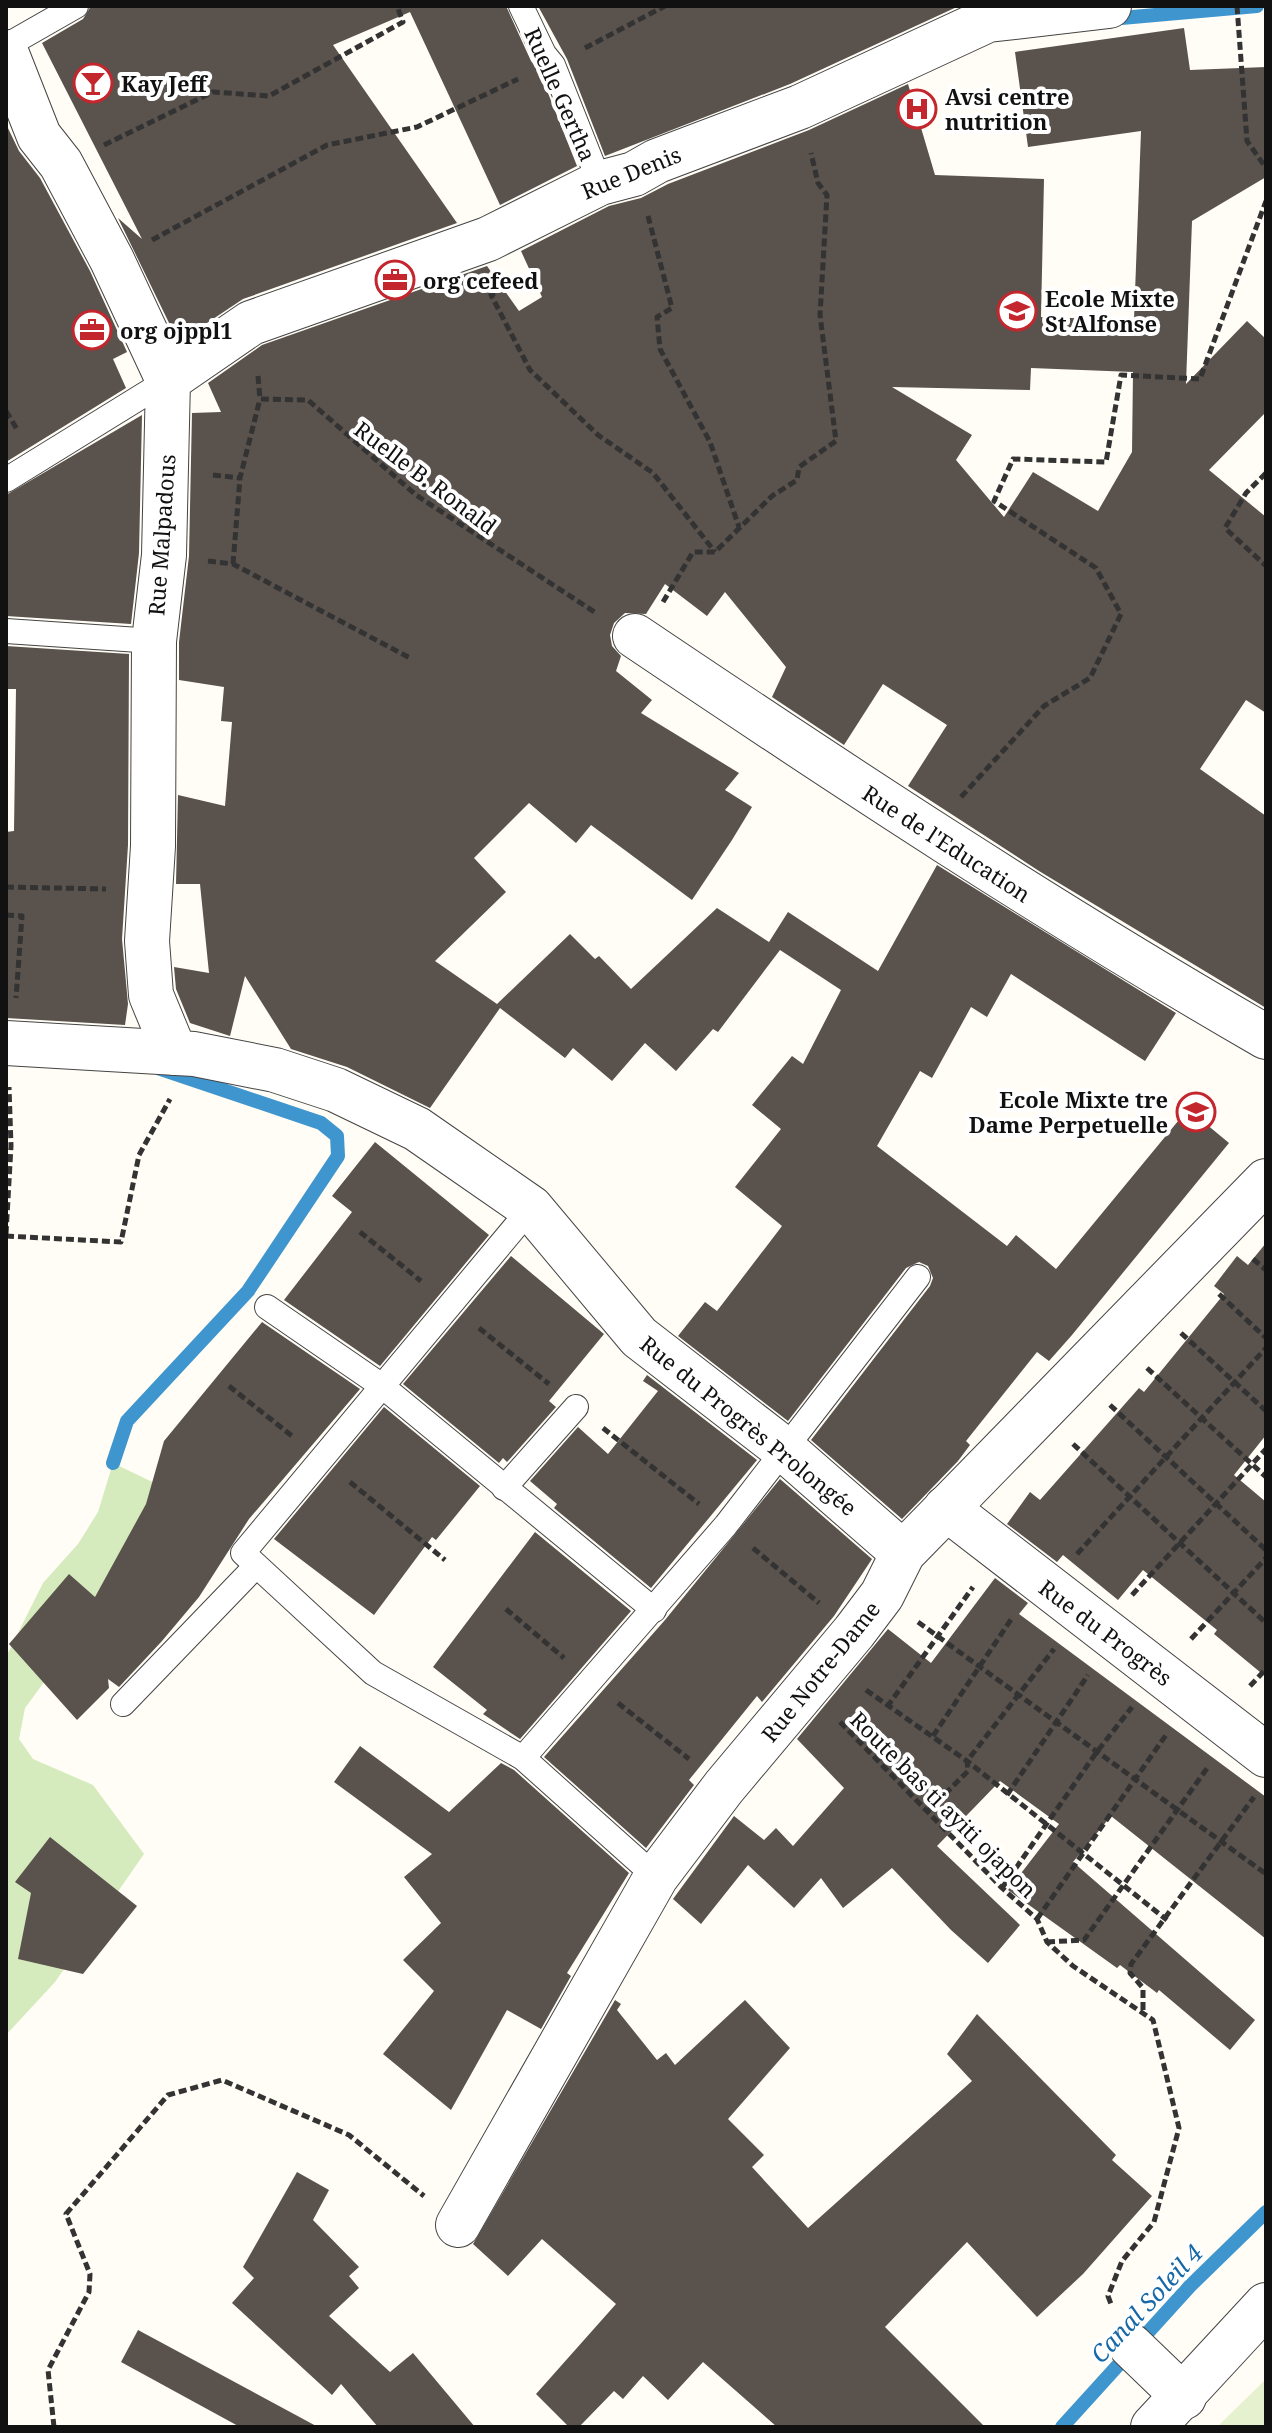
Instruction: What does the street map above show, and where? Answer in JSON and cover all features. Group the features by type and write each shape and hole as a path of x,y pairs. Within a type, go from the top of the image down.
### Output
{"street":[{"name":"Rue Denis","path":"168,380 251,323 488,239 657,161 800,107 984,13 1109,6"},
{"name":"Rue Malpadous","path":"6,49 39,136 61,164 112,260 168,380 164,555 154,641 151,890 147,941 151,995 185,1054"},
{"name":"Rue de l'Education","path":"635,636 934,837 1140,964 1266,1037"},
{"name":"Rue du Progrès Prolongée","path":"7,1043 185,1054 275,1070 379,1108 417,1129 531,1208 639,1337 785,1450 903,1553"},
{"name":"Rue Notre-Dame","path":"458,2225 656,1877 724,1787 819,1676 882,1595 903,1553 1266,1181"},
{"name":"Rue du Progrès","path":"946,1508 1176,1686 1252,1760"},
{"path":"1153,2427 1266,2305"},
{"path":"1131,2346 1184,2397"}],"lane":[{"path":"6,49 76,6"},
{"name":"Ruelle Gertha","path":"521,6 617,178"},
{"path":"6,480 168,380"},
{"path":"6,631 154,641"},
{"path":"531,1208 243,1553 373,1673 523,1758 656,1877"},
{"path":"523,1758 588,1679 654,1610 785,1450 918,1277"},
{"path":"267,1307 382,1386 654,1610"},
{"path":"504,1488 576,1407"},
{"path":"123,1704 256,1566"}],"path":[{"path":"61,164 213,92 269,96 403,22 397,6"},
{"path":"112,260 214,209 327,145 417,127 552,64 665,6"},
{"path":"1237,6 1247,141 1266,168"},
{"path":"635,636 650,623 693,552 715,552 772,496 797,480 799,467 836,441 820,315 827,195 818,183 800,107"},
{"path":"617,178 658,249 672,308 657,317 660,349 710,442 739,527"},
{"path":"934,837 951,806 1044,706 1090,678 1121,614 1096,568 994,501 1013,459 1106,462 1121,375 1200,379 1266,201"},
{"path":"488,239 511,285 491,295 530,370 598,435 653,473 715,552"},
{"path":"233,564 240,478 260,399 251,323"},
{"name":"Ruelle B. Ronald","path":"260,399 308,400 416,495 494,549 635,636"},
{"path":"1266,473 1246,493 1225,528 1266,566"},
{"path":"164,555 233,564 410,658"},
{"path":"6,887 151,890"},
{"path":"6,915 22,916 20,976 7,1043 11,1146 6,1235 121,1242 139,1155 185,1054"},
{"path":"1186,1264 1266,1338"},
{"path":"1148,1302 1266,1411"},
{"path":"1114,1337 1266,1477"},
{"path":"928,1811 968,1771 967,1761 1019,1697 1076,1609 1130,1497 1266,1348"},
{"path":"1077,1375 1266,1550"},
{"path":"1040,1413 1266,1623"},
{"path":"933,1736 979,1668 1180,1543 1266,1449"},
{"path":"887,1707 1000,1551"},
{"path":"1037,1919 1134,1780 1176,1686 1234,1593 1266,1558"},
{"path":"882,1595 1266,1874"},
{"path":"1007,1795 1055,1722 1076,1609"},
{"path":"819,1676 887,1707 933,1736 1167,1920"},
{"name":"Route bas ti ayiti ojapon","path":"819,1676 928,1811 1002,1888 1037,1919 1047,1942 1073,1966 1143,2010"},
{"path":"1002,1888 1096,1753 1176,1686"},
{"path":"1047,1942 1084,1940 1176,1811 1252,1760"},
{"path":"1131,2346 1108,2296 1122,2261 1154,2222 1179,2128 1159,2037 1153,2020 1143,2010 1143,1988 1130,1973 1131,1964 1167,1920 1218,1842 1252,1760"},
{"path":"54,2427 48,2370 89,2292 90,2274 66,2214 168,2095 222,2080 349,2135 458,2225"}],"green space":[{"path":"113,1463 237,1523 47,1678 25,1708 19,1739 33,1759 93,1785 144,1854 55,1982 6,2035 6,1657 43,1583 78,1544 98,1512"},
{"path":"1266,2379 1266,2427 1217,2427"}],"building":[{"path":"91,6 506,6 531,61 540,73 577,166 500,205 410,12 333,45 457,223 243,299 186,337 180,324 172,329 118,218 142,239 42,43 83,19"},
{"path":"538,6 959,6 790,84 605,156 567,59"},
{"path":"1184,28 1190,70 1266,67 1266,177 1192,221 1186,384 1247,321 1266,339 1266,412 1209,470 1266,517 1266,713 1246,700 1200,769 1266,816 1266,1008 1039,871 908,786 947,725 883,684 844,745 772,697 786,667 725,592 707,616 665,584 646,614 625,613 614,623 610,635 612,646 621,656 616,671 652,700 641,713 739,773 725,790 752,807 732,840 692,900 591,825 576,843 529,803 474,858 506,892 435,961 497,1004 570,934 595,959 599,956 631,989 717,908 769,942 788,912 878,971 937,865 1176,1013 1145,1061 1011,974 987,1017 971,1007 932,1078 920,1071 877,1146 1007,1246 1016,1235 1056,1269 1188,1109 1229,1143 1049,1361 1037,1352 966,1441 970,1445 958,1461 902,1519 811,1440 930,1286 933,1278 928,1266 919,1262 906,1268 788,1421 678,1336 705,1302 717,1311 782,1226 735,1187 781,1129 752,1105 792,1056 803,1064 841,990 780,950 718,1032 713,1029 676,1071 645,1043 612,1081 573,1048 565,1058 500,1008 430,1108 347,1067 291,1049 245,976 230,1036 190,1023 176,989 174,967 209,973 200,884 176,884 178,795 225,806 232,722 221,721 224,687 179,680 179,642 189,556 192,413 221,412 208,383 262,345 487,266 519,311 542,297 521,251 609,206 641,198 668,184 809,130 908,84 935,175 1044,179 1041,317 1134,320 1141,131 1028,147 1015,52","holes":["1031,368 1133,372 1132,452 1098,511 1033,472 1004,517 956,460 972,435 892,387 1030,390"]},
{"path":"6,124 19,151 40,178 90,271 127,352 113,359 126,388 6,462"},
{"path":"142,415 139,553 131,624 6,616 6,495"},
{"path":"6,646 129,654 128,845 122,939 128,1004 125,1025 6,1018 6,832 14,831 16,689 6,689"},
{"path":"375,1142 489,1235 380,1366 284,1300 352,1212 332,1196"},
{"path":"1266,1243 1266,1435 1234,1475 1266,1502 1266,1677 1214,1634 1217,1630 1143,1570 1118,1600 1063,1555 1057,1562 1007,1524 1030,1492 1040,1500 1139,1388 1144,1392 1224,1294 1214,1286 1237,1256 1248,1265"},
{"path":"511,1256 604,1334 549,1401 556,1407 507,1462 503,1458 499,1463 403,1384"},
{"path":"262,1322 360,1389 249,1519 199,1597 162,1641 119,1687 108,1679 109,1688 77,1720 9,1644 69,1574 95,1597 146,1504 164,1441"},
{"path":"647,1375 757,1460 651,1588 554,1508 557,1504 530,1481 578,1427 608,1454 658,1391 643,1381"},
{"path":"384,1407 480,1486 436,1540 432,1537 374,1615 274,1539"},
{"path":"780,1479 872,1559 834,1616 762,1702 757,1696 689,1780 694,1785 646,1848 544,1757 665,1620"},
{"path":"535,1532 631,1611 520,1739 483,1714 487,1710 433,1667"},
{"path":"995,1578 1028,1603 1019,1614 1266,1797 1266,1939 1111,1816 1073,1862 1255,2020 1230,2050 1159,1990 1157,1993 1120,1965 1117,1968 1008,1890 1059,1824 1000,1781 937,1846 1020,1925 988,1963 951,1930 892,1868 843,1908 821,1878 794,1908 748,1865 701,1924 673,1899 734,1816 764,1840 776,1828 793,1846 844,1788 797,1739 888,1629 931,1663"},
{"path":"360,1746 449,1812 501,1763 514,1770 629,1873 567,1973 571,1976 541,2029 507,2010 451,2110 383,2054 434,1991 403,1960 441,1923 404,1877 432,1854 334,1782"},
{"path":"50,1837 137,1906 83,1974 18,1959 31,1893 15,1882"},
{"path":"615,2000 621,2004 617,2010 657,2060 666,2053 675,2065 745,2000 790,2048 728,2119 764,2155 752,2167 808,2228 972,2081 947,2054 977,2014 1116,2155 1112,2160 1152,2196 1083,2274 1037,2317 967,2242 885,2327 985,2427 777,2427 703,2362 668,2400 643,2376 623,2399 614,2391 579,2427 569,2427 536,2394 616,2304 542,2239 508,2276 473,2244"},
{"path":"297,2172 329,2190 313,2220 359,2267 349,2276 359,2288 329,2316 390,2372 413,2353 475,2427 378,2427 341,2384 332,2395 232,2303 254,2278 243,2267"},
{"path":"138,2330 318,2427 240,2427 121,2362"}],"waterway":[{"path":"1110,19 1257,6"},
{"path":"113,1463 127,1421 248,1291 338,1156 337,1136 321,1123 158,1068"},
{"name":"Canal Soleil 4","path":"1062,2427 1190,2286 1266,2212"}],"place":[{"name":"Kay Jeff","path":"93,83"},
{"name":"Avsi centre nutrition","path":"917,109"},
{"name":"org cefeed","path":"395,280"},
{"name":"Ecole Mixte St Alfonse","path":"1017,311"},
{"name":"org ojppl1","path":"92,330"},
{"name":"Ecole Mixte tre Dame Perpetuelle","path":"1196,1112"}]}
